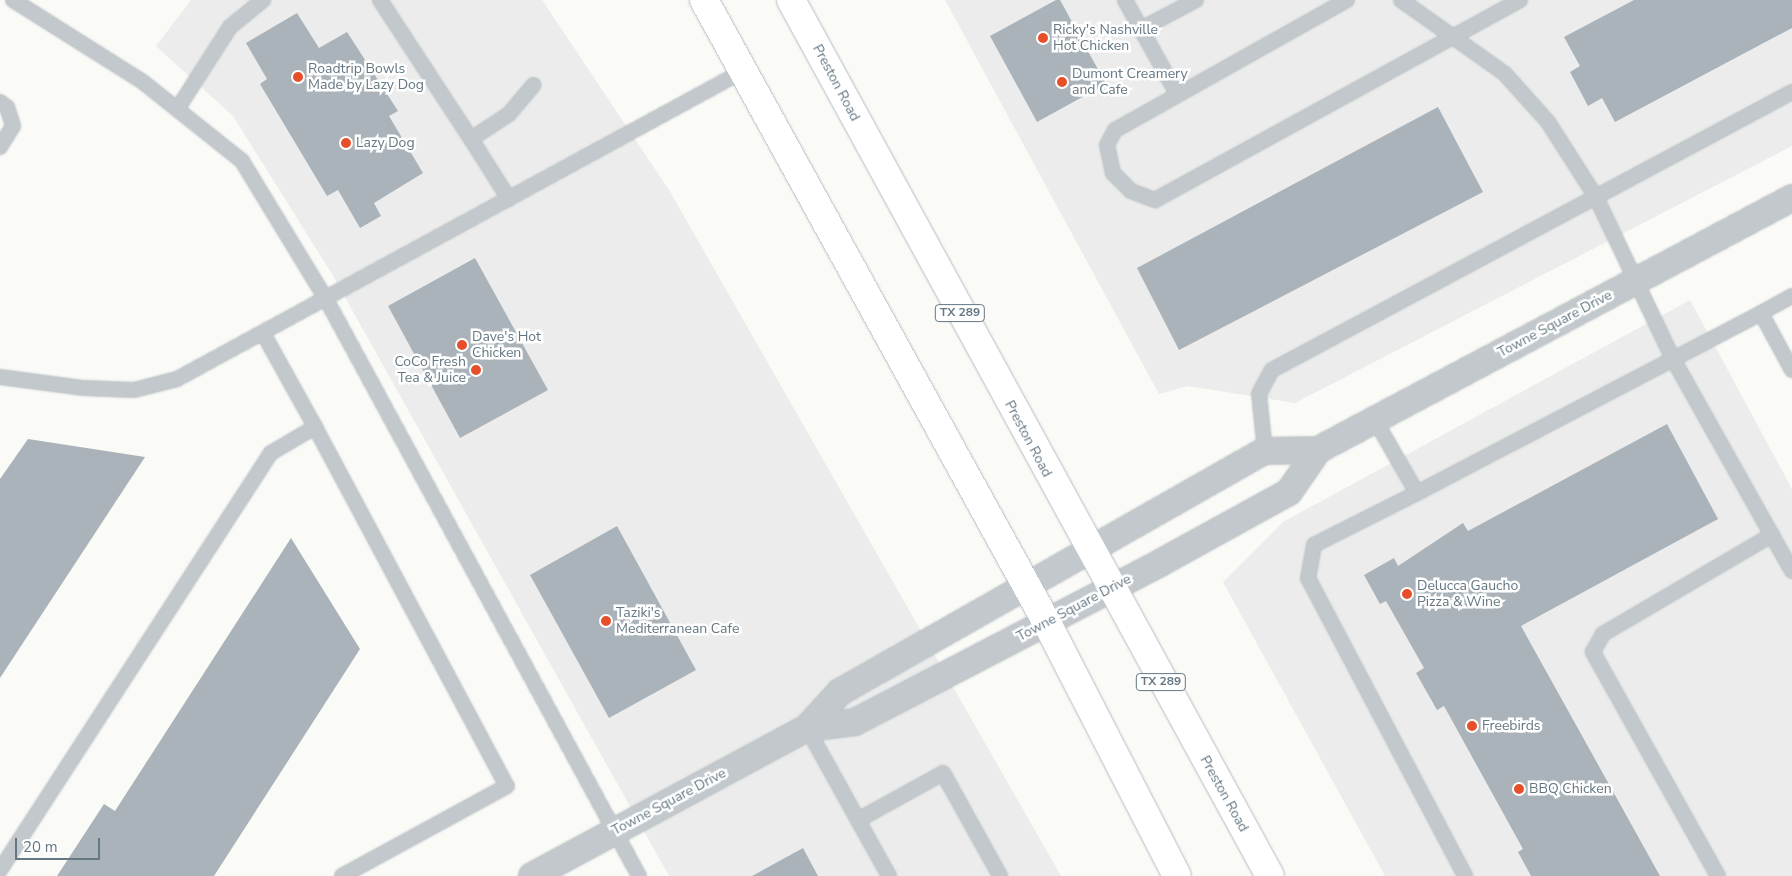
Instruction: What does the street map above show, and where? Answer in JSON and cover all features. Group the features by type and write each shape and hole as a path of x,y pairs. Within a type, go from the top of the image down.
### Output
{"main road":[{"path":"704,0 1026,584 1177,876"},
{"name":"Preston Road","path":"791,0 1088,549 1270,876"}],"street":[{"name":"Towne Square Drive","path":"532,876 807,728 840,692 1026,584 1265,451 1318,450 1792,198"},
{"name":"Towne Square Drive","path":"807,728 855,722 1047,623 1289,492 1318,450"}],"lane":[{"path":"13,0 178,108 242,161 326,299 639,876"},
{"path":"178,108 230,27 263,0"},
{"path":"380,0 508,199"},
{"path":"1125,0 1177,94"},
{"path":"1141,29 1196,0"},
{"path":"1347,0 1115,130 1107,145 1113,173 1131,191 1155,200 1453,35 1520,0"},
{"path":"1401,0 1453,35 1505,74 1548,122 1596,197 1638,280 1673,359 1792,571"},
{"path":"0,377 84,388 134,390 177,378 326,299 743,71"},
{"path":"471,139 509,114 533,85"},
{"path":"1265,451 1259,394 1272,370 1792,92"},
{"path":"0,102 7,107 13,126 0,147"},
{"path":"1465,876 1308,578 1314,545 1792,296"},
{"path":"1761,313 1792,370"},
{"path":"263,333 507,786 342,876"},
{"path":"1374,420 1417,492"},
{"path":"0,870 271,453 314,427"},
{"path":"1718,876 1593,652 1603,634 1772,535"},
{"path":"807,728 890,876"},
{"path":"858,820 943,774 1000,876"}],"shaded area":[{"path":"191,0 542,0 669,190 1061,876 669,876 332,274 233,116 156,46"},
{"path":"945,0 1792,0 1792,146 1295,403 1188,386 1159,394"},
{"path":"1690,300 1792,489 1792,876 1385,876 1223,582 1283,522"}],"building":[{"path":"1056,0 1060,0 1106,84 1037,122 990,36"},
{"path":"1634,0 1792,0 1792,28 1615,122 1602,98 1588,106 1570,72 1580,66 1564,37"},
{"path":"297,13 319,48 347,32 398,111 389,116 423,173 374,203 381,216 360,228 338,190 327,196 260,84 267,79 246,43"},
{"path":"1438,107 1483,192 1179,350 1137,268"},
{"path":"475,258 548,390 460,438 388,306"},
{"path":"1667,424 1718,519 1521,626 1660,876 1531,876 1518,852 1523,849 1444,706 1437,710 1416,673 1424,668 1386,601 1380,604 1364,575 1394,558 1398,566 1463,523 1468,531"},
{"path":"28,439 145,457 0,678 0,479"},
{"path":"617,526 696,670 609,718 530,575"},
{"path":"291,538 360,649 214,876 57,876 104,804 115,811"},
{"path":"803,848 818,876 752,876"}],"place":[{"name":"Ricky's Nashville Hot Chicken","path":"1043,38"},
{"name":"Roadtrip Bowls Made by Lazy Dog","path":"298,77"},
{"name":"Dumont Creamery and Cafe","path":"1062,82"},
{"name":"Lazy Dog","path":"346,143"},
{"name":"Dave's Hot Chicken","path":"462,345"},
{"name":"CoCo Fresh Tea & Juice","path":"476,370"},
{"name":"Delucca Gaucho Pizza & Wine","path":"1407,594"},
{"name":"Taziki's Mediterranean Cafe","path":"606,621"},
{"name":"Freebirds","path":"1472,726"},
{"name":"BBQ Chicken","path":"1519,789"}]}
